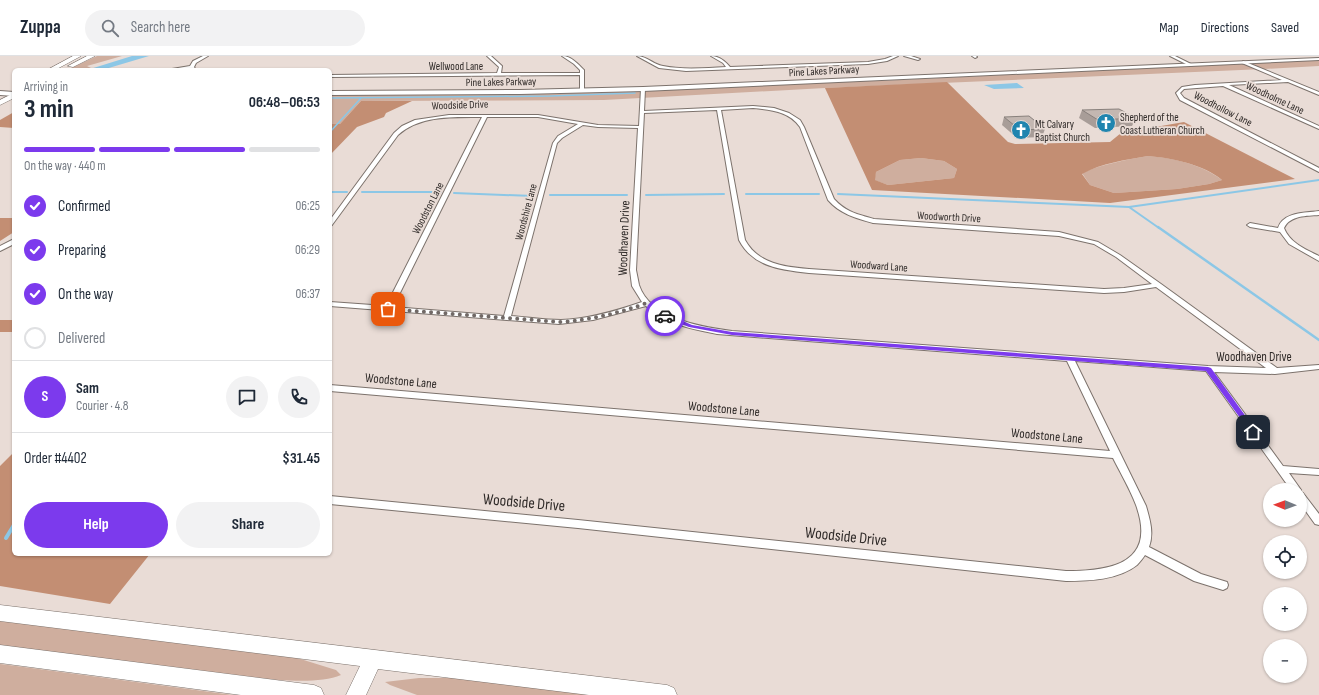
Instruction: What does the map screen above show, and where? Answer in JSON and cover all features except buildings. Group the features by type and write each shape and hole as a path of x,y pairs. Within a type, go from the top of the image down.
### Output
{"main road":[{"path":"54,68 78,56"},
{"path":"68,68 92,56"},
{"path":"1,94 12,89"},
{"path":"0,103 12,95"},
{"path":"0,613 667,695"},
{"path":"0,654 314,695"},
{"path":"356,695 373,659"}],"street":[{"path":"193,68 194,62 206,56"},
{"path":"489,56 500,65 501,70 499,75"},
{"path":"564,56 577,65 583,74 582,91"},
{"path":"639,56 660,67 693,70 868,63 886,60 896,56"},
{"path":"713,56 724,62 729,69"},
{"path":"906,56 918,59"},
{"path":"1172,56 1192,65"},
{"name":"Pine Lakes Parkway","path":"332,92 582,91 643,89 1319,59"},
{"path":"1242,62 1319,94"},
{"name":"Wellwood Lane","path":"332,76 583,74"},
{"name":"Woodhollow Lane","path":"1288,81 1186,87 1180,89 1178,93 1186,101 1319,170"},
{"name":"Woodholme Lane","path":"1224,85 1319,128"},
{"name":"Woodhaven Drive","path":"643,89 633,274 637,290 647,303 659,312 682,324 722,332 1208,369 1275,371 1319,367"},
{"path":"1,94 12,94"},
{"name":"Woodworth Drive","path":"642,112 753,107 767,108 782,112 795,118 802,127 831,200 839,208 852,215 867,220 884,223 1047,233 1072,236 1091,242 1108,249 1275,371"},
{"name":"Woodward Lane","path":"719,109 742,240 750,252 768,263 784,268 802,271 1104,291 1159,285"},
{"name":"Woodside Drive","path":"332,221 396,134 401,128 414,122 432,118 486,116 542,117 607,127 641,127"},
{"name":"Woodston Lane","path":"388,309 486,116"},
{"name":"Woodshire Lane","path":"507,318 554,145 559,138 581,124"},
{"path":"1282,231 1282,224 1288,219 1319,213"},
{"path":"1250,225 1282,231 1295,244 1319,259"},
{"path":"0,248 12,241"},
{"path":"332,304 552,322 582,320 612,314 647,303"},
{"path":"1070,359 1144,515 1147,530 1143,549 1198,578 1224,585"},
{"path":"1208,369 1291,483"},
{"name":"Woodstone Lane","path":"332,388 1116,455"},
{"path":"1280,469 1319,472"},
{"name":"Woodside Drive","path":"332,500 578,524 1066,576 1098,575 1119,570 1133,561 1143,549"},
{"path":"1307,505 1319,521"}],"shaded area":[{"path":"97,56 122,56 87,66 91,68 71,68"},
{"path":"1319,60 1319,66 825,88 604,100 361,101 340,124 332,124 332,94 464,94 877,81"},
{"path":"947,82 1008,142 1015,144 1110,142 1121,133 1184,122 1295,179 1110,203 872,190 825,88","holes":["1148,156 1177,160 1196,166 1214,174 1222,180 1209,184 1177,189 1114,193 1090,185 1082,174 1106,165","921,158 944,161 957,169 954,178 888,185 875,180 876,172 900,160"]},
{"path":"361,101 412,101 386,113 384,117 357,127 332,153 332,124 340,124"},
{"path":"12,113 12,128 0,127 0,120"},
{"path":"1148,156 1167,158 1196,166 1214,174 1222,180 1209,184 1177,189 1114,193 1090,185 1082,173 1106,165"},
{"path":"921,158 944,161 957,169 954,178 888,185 874,180 876,172 900,160"},
{"path":"0,218 12,218 12,233 0,241"},
{"path":"0,320 12,320 12,332 0,332"},
{"path":"12,454 12,556 148,556 110,604 0,586 0,466"},
{"path":"0,621 294,657 336,670 341,675 323,680 290,681 260,679 0,645"},
{"path":"0,664 16,666 233,695 0,695"},
{"path":"419,678 454,678 593,695 417,695 385,682"}],"water":[{"path":"132,56 149,56 109,68 93,68"},
{"path":"1017,83 1024,88 994,89 984,85"}],"waterway":[{"path":"332,98 550,96 635,93"},
{"path":"332,130 361,98"},
{"path":"1129,207 1319,180"},
{"path":"332,192 347,192"},
{"path":"362,192 441,192"},
{"path":"454,193 533,196"},
{"path":"646,195 724,194"},
{"path":"746,194 819,194"},
{"path":"838,194 1129,207"},
{"path":"550,195 627,195"},
{"path":"1129,207 1159,228"},
{"path":"1158,227 1319,340"},
{"path":"6,538 12,528"}],"way so far":[{"path":"388,309 560,322 605,316 647,303 665,316"}],"place":[{"name":"Shepherd of the Coast Lutheran Church","path":"1106,123"},
{"name":"Mt Calvary Baptist Church","path":"1021,130"}],"route":[{"path":"665,316 682,324 705,330 732,334 1208,369 1253,432"}]}
